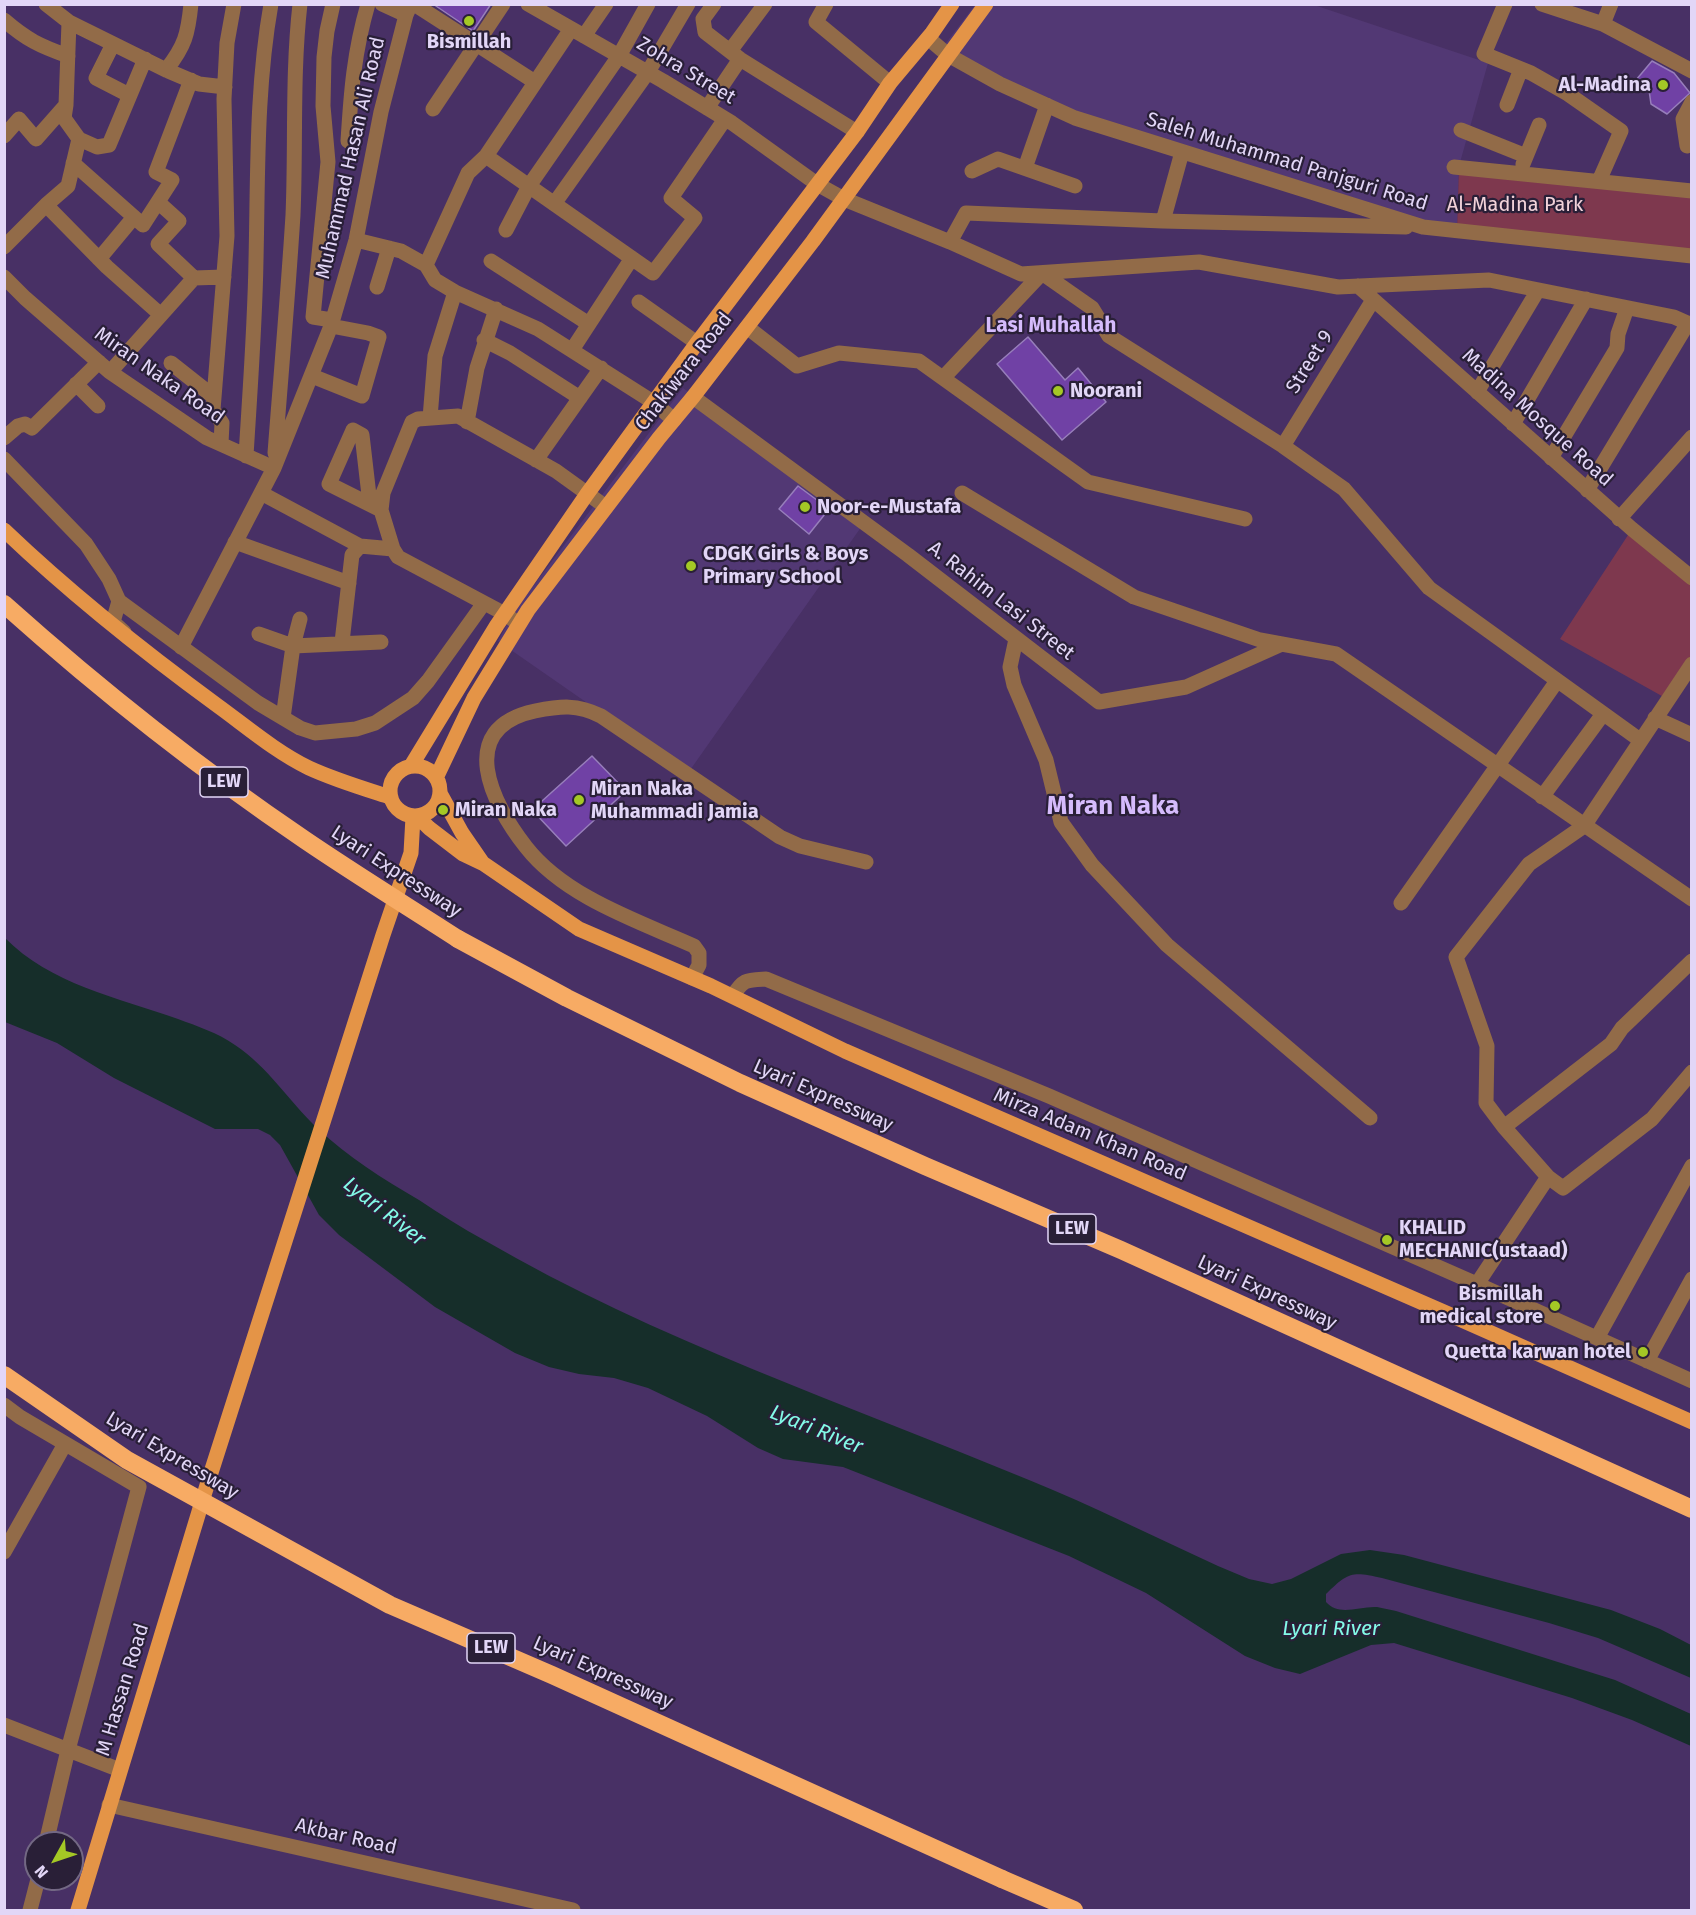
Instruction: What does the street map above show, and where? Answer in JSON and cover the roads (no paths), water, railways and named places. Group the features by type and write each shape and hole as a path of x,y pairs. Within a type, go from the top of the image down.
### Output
{"highway":[{"name":"Lyari Expressway","path":"4,604 159,732 304,839 458,939 558,993 680,1055 760,1092 1121,1250 1381,1370 1692,1509"},
{"name":"Lyari Expressway","path":"4,1375 127,1460 390,1605 563,1680 1074,1911"}],"main road":[{"name":"Chakiwara Road","path":"411,766 505,614 587,494 696,343 857,132 890,83 928,38 952,4"},
{"name":"Chakiwara Road","path":"438,785 474,698 519,624 606,507 844,199 986,4"},
{"path":"4,530 43,567 165,667 274,747 307,767 344,783 390,797"},
{"path":"411,766 425,768 438,785 435,807 429,813 416,817 398,811 390,797 392,781 403,769 411,766"},
{"name":"Mirza Adam Khan Road","path":"438,785 462,833 484,864"},
{"name":"Mirza Adam Khan Road","path":"416,817 463,854 484,864 579,929 733,996 845,1052 1692,1422"},
{"name":"M Hassan Road","path":"78,1911 208,1482 411,853 416,817"}],"street":[{"path":"166,70 177,56 187,36 191,4"},
{"path":"221,444 222,423 213,410 227,236 226,43 234,4"},
{"path":"246,456 255,286 259,117 262,63 271,4"},
{"path":"274,468 293,213 294,112 300,4"},
{"path":"312,376 362,396 379,337 313,318 328,162 323,106 324,57 333,4"},
{"path":"348,141 352,74 357,44 368,4"},
{"path":"382,4 410,8 477,44 535,82"},
{"path":"433,109 503,4"},
{"name":"Zohra Street","path":"528,4 547,9 577,32 725,119 817,184 844,199 1021,274 1199,262 1338,287 1489,280 1674,317 1690,324"},
{"path":"426,265 468,173 486,156 535,82 577,32 606,4"},
{"path":"506,230 529,186 618,56 648,4"},
{"path":"554,204 648,72 688,4"},
{"path":"714,4 703,18 705,32 735,55 857,132"},
{"path":"707,108 765,4"},
{"path":"826,4 816,22 890,83"},
{"path":"1505,4 1484,54 1521,69 1568,94 1621,131 1599,182"},
{"path":"1603,24 1611,4"},
{"path":"52,6 69,22 166,70 199,84 225,87"},
{"path":"1550,6 1603,24 1692,71"},
{"name":"Muhammad Hasan Ali Road","path":"181,648 274,468 332,323 357,240 381,112 410,8"},
{"path":"4,20 21,35 40,46 68,56"},
{"path":"69,22 64,118 79,139 97,147 109,145 145,59"},
{"name":"Saleh Muhammad Panjguri Road","path":"928,38 948,55 1000,84 1075,118 1423,227 1692,256"},
{"path":"113,44 96,78 129,95"},
{"path":"1507,105 1521,69"},
{"path":"73,163 143,225 172,180 156,172 191,80"},
{"path":"1687,146 1687,121 1692,102"},
{"path":"4,136 19,119 36,139 66,105"},
{"path":"1025,168 1047,105"},
{"path":"486,156 653,273 695,218 671,198 725,119"},
{"path":"1520,173 1539,125"},
{"path":"1461,130 1527,156"},
{"path":"4,247 68,186 79,139"},
{"path":"1163,221 1182,152"},
{"path":"972,171 998,159 1075,186"},
{"path":"1454,167 1692,191"},
{"path":"158,202 179,221 158,244 194,278 224,277"},
{"path":"46,205 99,259 161,315"},
{"path":"950,242 966,213 1163,221 1423,227"},
{"path":"99,259 134,217"},
{"path":"357,240 401,251 426,265 435,280 455,292 538,329 653,402 674,420"},
{"path":"377,287 389,248"},
{"path":"572,350 632,258"},
{"path":"491,261 590,324"},
{"path":"943,378 1042,273 1092,308 1108,336 1283,446 1344,489 1429,588 1640,741"},
{"name":"Miran Naka Road","path":"4,277 105,367 207,438 274,468"},
{"path":"4,438 18,426 25,424 32,428 76,384 105,367 161,315 194,278"},
{"name":"Madina Mosque Road","path":"1358,286 1619,519 1692,578"},
{"path":"1477,392 1538,290"},
{"path":"430,418 435,356 455,292"},
{"path":"1513,424 1586,299"},
{"name":"Street 9","path":"1283,446 1373,300"},
{"path":"639,302 696,343"},
{"path":"1551,458 1617,348 1618,334 1627,308"},
{"path":"467,422 477,368 495,309"},
{"path":"1587,490 1690,324"},
{"path":"747,327 797,366 839,353 919,361 1088,482 1245,519"},
{"path":"484,340 510,353 580,398"},
{"path":"171,363 214,397"},
{"path":"536,460 601,368"},
{"path":"76,384 98,406"},
{"name":"A. Rahim Lasi Street","path":"693,397 899,549 1099,702 1186,687 1282,644"},
{"path":"519,624 505,614 398,557 393,549 375,507 412,422 418,419 458,416 556,471 606,507"},
{"path":"1619,519 1692,437"},
{"path":"4,459 86,544 109,579 119,601 258,703 300,728 315,733 334,733 375,723 413,698 428,681 484,603"},
{"path":"261,493 360,546 393,549"},
{"path":"962,493 1134,597 1260,640 1336,654 1692,899"},
{"path":"235,542 349,583"},
{"path":"342,642 352,555 360,546"},
{"path":"119,601 113,622 126,634"},
{"path":"283,718 293,646 300,619"},
{"path":"259,634 293,646 381,642"},
{"path":"1016,639 1010,667 1014,685 1046,760 1061,822 1092,865 1167,945 1370,1118"},
{"path":"1692,664 1584,826 1529,864 1456,957 1487,1046 1486,1103 1548,1177 1563,1188 1653,1119 1692,1072"},
{"path":"1401,903 1557,681"},
{"path":"692,978 699,965 699,953 694,946 584,896 549,871 526,848 497,802 489,780 487,750 498,727 512,719 550,708 583,707 601,716 780,837 800,846 866,862"},
{"path":"1542,797 1603,714"},
{"path":"1656,718 1692,735"},
{"path":"1504,1127 1611,1044 1622,1028 1692,961"},
{"path":"733,996 741,984 751,980 766,979 1049,1096 1478,1284 1692,1381"},
{"path":"1597,1338 1692,1166"},
{"path":"1478,1284 1548,1177"},
{"path":"1647,1361 1692,1280"},
{"path":"4,1405 20,1418 139,1487 68,1750 49,1831"},
{"path":"4,1552 65,1444"},
{"path":"4,1725 120,1770"},
{"name":"Akbar Road","path":"109,1805 573,1911"},
{"path":"30,1911 35,1891"}],"water":[{"name":"Lyari River","path":"4,937 42,967 64,978 86,988 193,1024 228,1041 258,1063 317,1128 353,1158 459,1226 549,1276 684,1340 1053,1490 1249,1579 1272,1584 1291,1579 1341,1554 1370,1550 1404,1555 1611,1610 1660,1629 1691,1645 1691,1678 1598,1638 1382,1578 1364,1574 1351,1575 1345,1577 1326,1594 1326,1602 1337,1609 1377,1607 1396,1611 1615,1680 1691,1714 1691,1746 1632,1720 1572,1698 1394,1643 1371,1645 1300,1674 1275,1668 1245,1656 1146,1593 1069,1556 843,1467 783,1459 758,1448 707,1416 648,1388 614,1378 579,1374 549,1367 515,1353 435,1307 339,1235 319,1215 280,1145 270,1135 258,1129 215,1129 114,1078 57,1043 5,1022"}],"place":[{"name":"Bismillah","path":"469,21"},
{"name":"Al-Madina","path":"1663,85"},
{"name":"Noorani","path":"1058,391"},
{"name":"Noor-e-Mustafa","path":"805,507"},
{"name":"CDGK Girls & Boys Primary School","path":"691,566"},
{"name":"Miran Naka Muhammadi Jamia","path":"579,800"},
{"name":"Miran Naka","path":"443,810"},
{"name":"KHALID MECHANIC(ustaad)","path":"1387,1240"},
{"name":"Bismillah medical store","path":"1555,1306"},
{"name":"Quetta karwan hotel","path":"1643,1352"}],"district":[{"name":"Lasi Muhallah","path":"1051,326"},
{"name":"Miran Naka","path":"1113,807"}],"park label":[{"name":"Al-Madina Park","path":"1515,205"}]}
